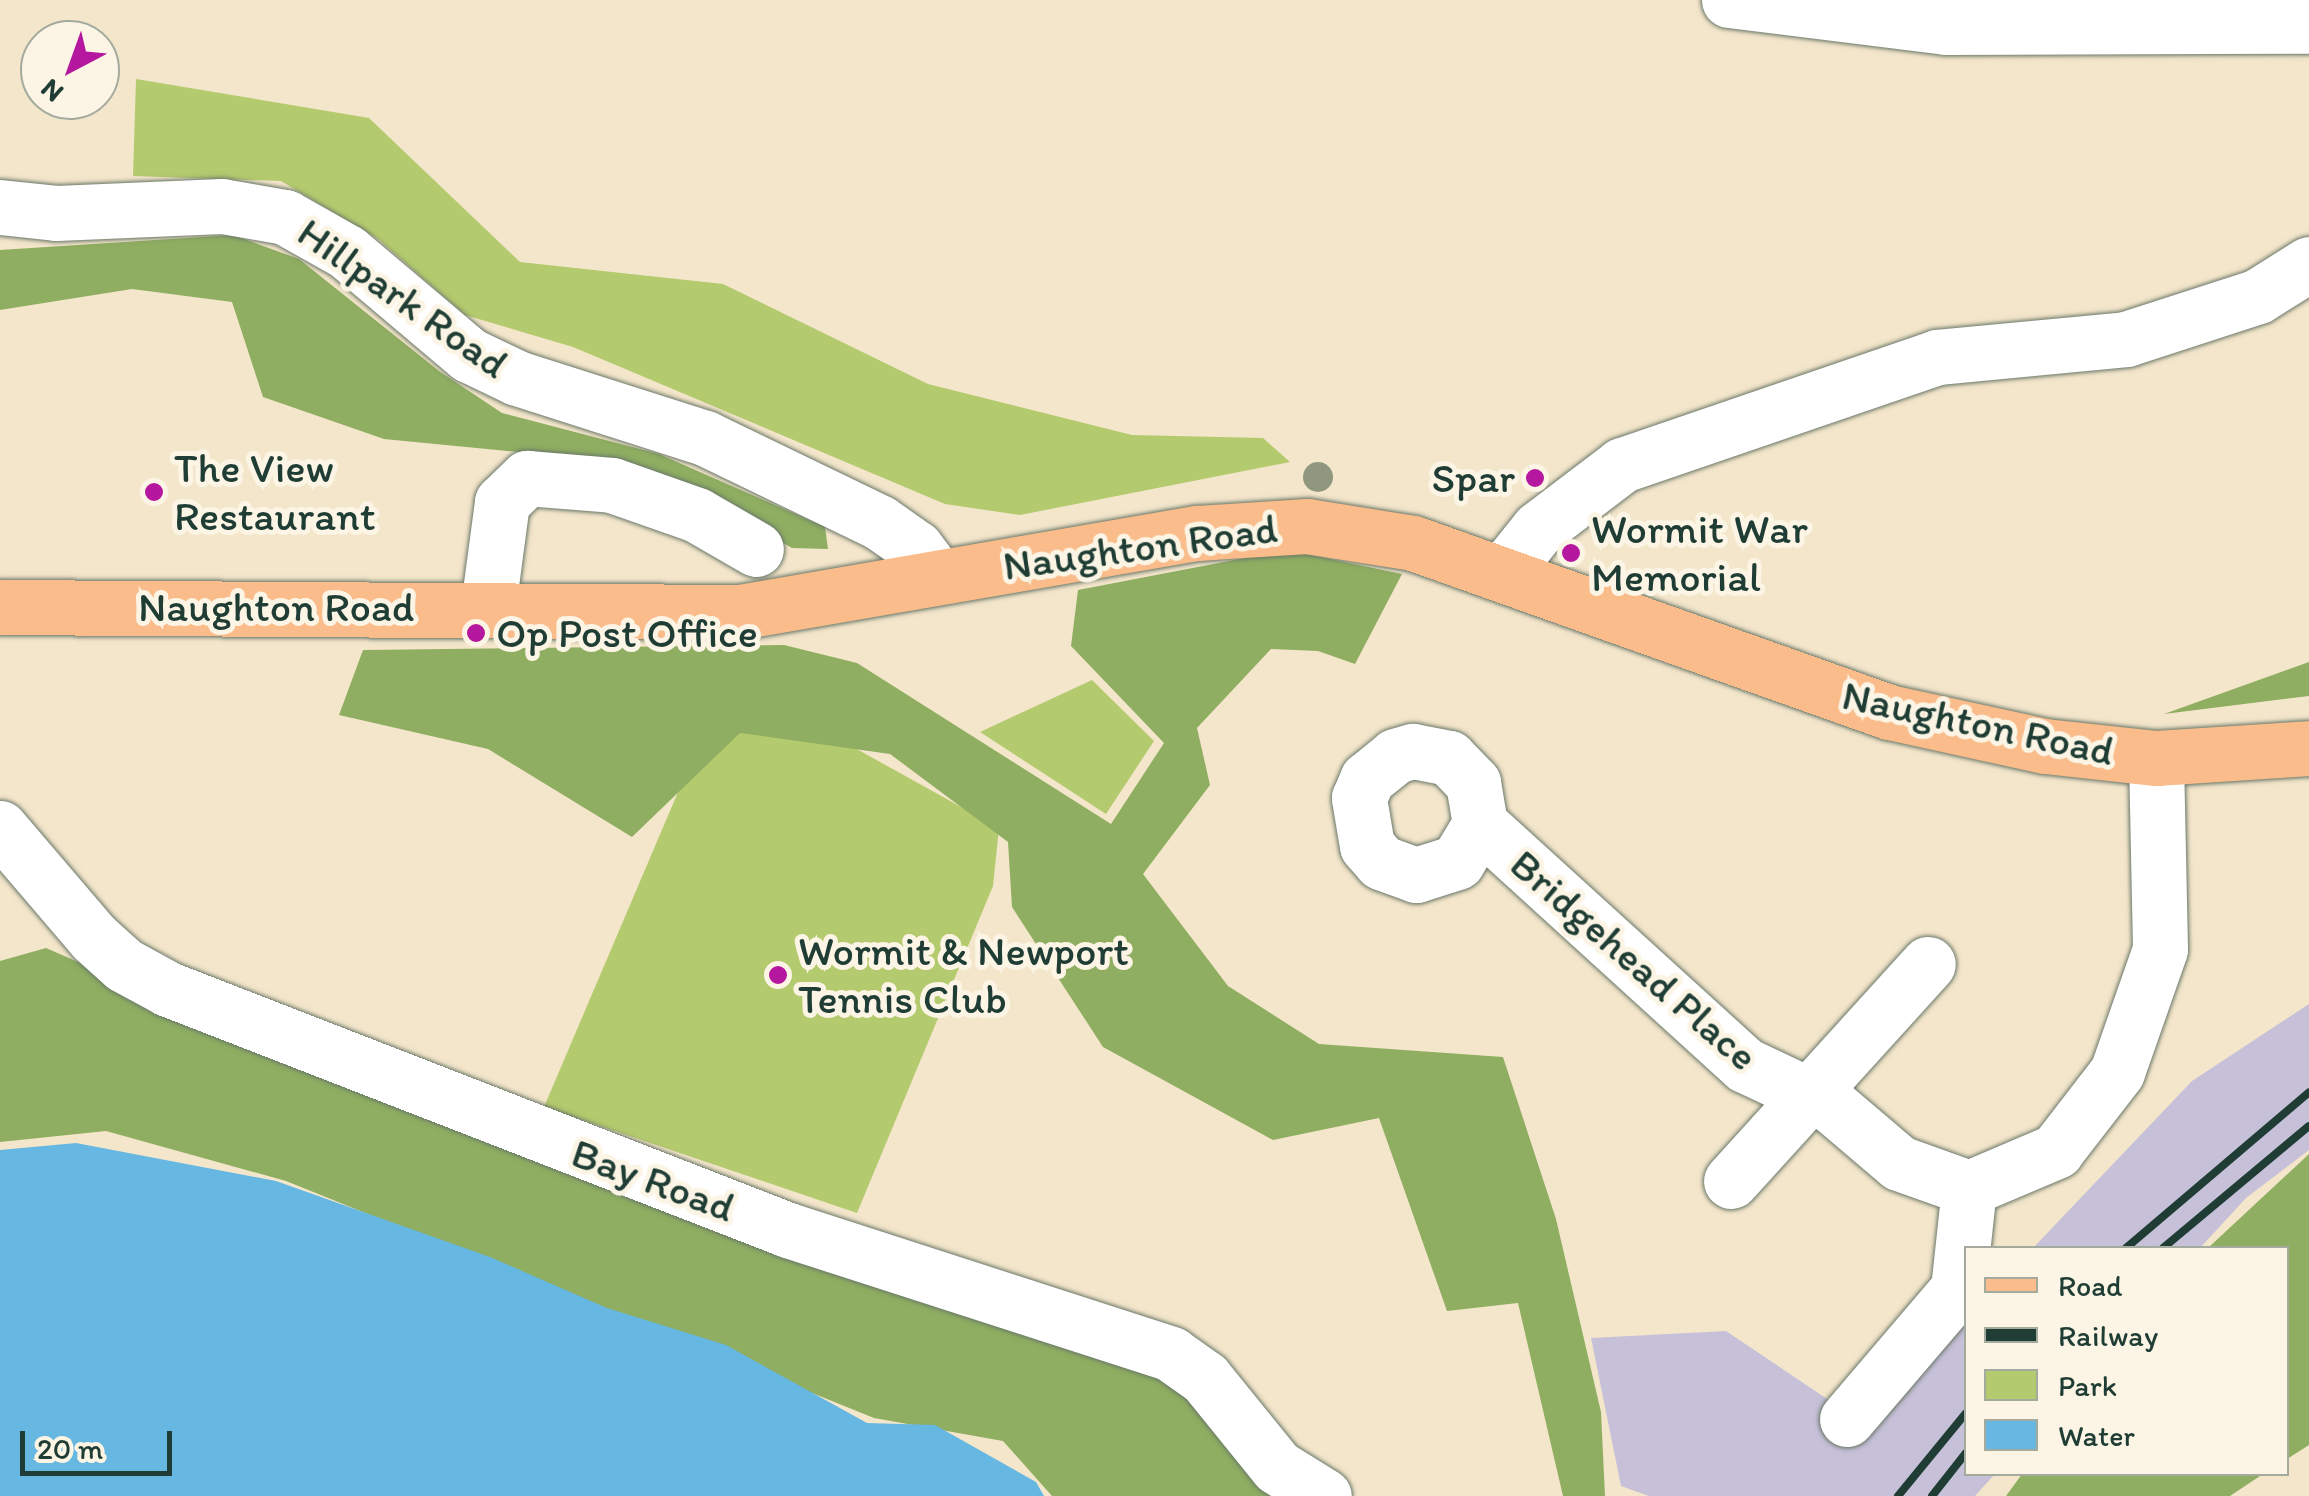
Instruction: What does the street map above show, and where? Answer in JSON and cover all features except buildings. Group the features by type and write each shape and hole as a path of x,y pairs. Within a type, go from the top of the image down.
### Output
{"main road":[{"name":"Naughton Road","path":"0,607 488,607 739,612 872,586 1198,533 1307,526 1414,543 1889,712 2045,746 2156,758 2309,748"}],"street":[{"path":"1729,0 1946,27 2309,26"},
{"name":"Hillpark Road","path":"0,207 56,213 222,206 285,217 348,252 469,355 517,378 705,438 880,522 916,548 937,576"},
{"path":"1502,574 1538,530 1622,465 1937,357 2126,339 2258,296 2309,264"},
{"path":"488,607 502,502 527,478 612,485 697,515 756,548"},
{"path":"1847,1419 1958,1289 1970,1188 2056,1150 2117,1072 2160,950 2156,758"},
{"name":"Bridgehead Place","path":"1480,824 1745,1065 1832,1106 1899,1164 1970,1188"},
{"name":"Bay Road","path":"0,828 94,938 124,966 168,989 788,1230 1171,1354 1205,1378 1278,1467 1324,1496"},
{"path":"1732,1181 1928,964"}],"shaded area":[{"path":"2309,1004 2309,1150 2246,1198 2202,1246 2035,1246 2192,1081"},
{"path":"1964,1321 1964,1476 1993,1476 1975,1496 1649,1496 1621,1486 1591,1338 1726,1331 1866,1425"}],"green space":[{"path":"136,79 369,118 520,262 723,284 928,384 1132,435 1263,438 1290,462 1020,515 945,504 573,347 465,315 378,239 281,181 133,176"},
{"path":"233,235 299,259 439,371 502,413 659,454 825,527 828,549 792,548 722,509 589,459 384,439 263,397 232,302 132,289 0,310 0,250"},
{"path":"1287,550 1402,574 1355,664 1318,651 1271,649 1197,728 1210,785 1143,874 1228,986 1319,1044 1503,1057 1556,1219 1601,1412 1605,1496 1563,1496 1518,1303 1447,1311 1379,1118 1273,1140 1103,1047 1012,907 1008,842 890,754 740,733 632,837 488,749 339,715 363,650 784,645 857,663 1111,824 1164,743 1071,646 1078,590"},
{"path":"2309,662 2309,696 2164,714"},
{"name":"Wormit & Newport Tennis Club","path":"727,677 999,828 993,886 857,1213 544,1107"},
{"path":"1092,680 1154,741 1106,814 980,732"},
{"path":"46,948 368,1089 1186,1385 1285,1496 1052,1496 1003,1441 874,1418 286,1181 106,1131 0,1142 0,961"},
{"path":"2309,1154 2309,1445 2289,1458 2289,1246 2210,1246"},
{"path":"2021,1476 2260,1476 2230,1496 2006,1496"}],"water":[{"path":"76,1143 276,1181 490,1257 607,1308 726,1345 867,1423 935,1425 1036,1482 1044,1496 0,1496 0,1150"}],"railway":[{"path":"2128,1246 2309,1092"},
{"path":"2165,1246 2309,1126"},
{"path":"1898,1496 1964,1415"},
{"path":"1932,1496 1964,1456"}],"place":[{"name":"Spar","path":"1535,478"},
{"name":"The View Restaurant","path":"154,492"},
{"name":"Wormit War Memorial","path":"1571,553"},
{"name":"Op Post Office","path":"476,633"},
{"name":"Wormit & Newport Tennis Club","path":"778,975"}]}
